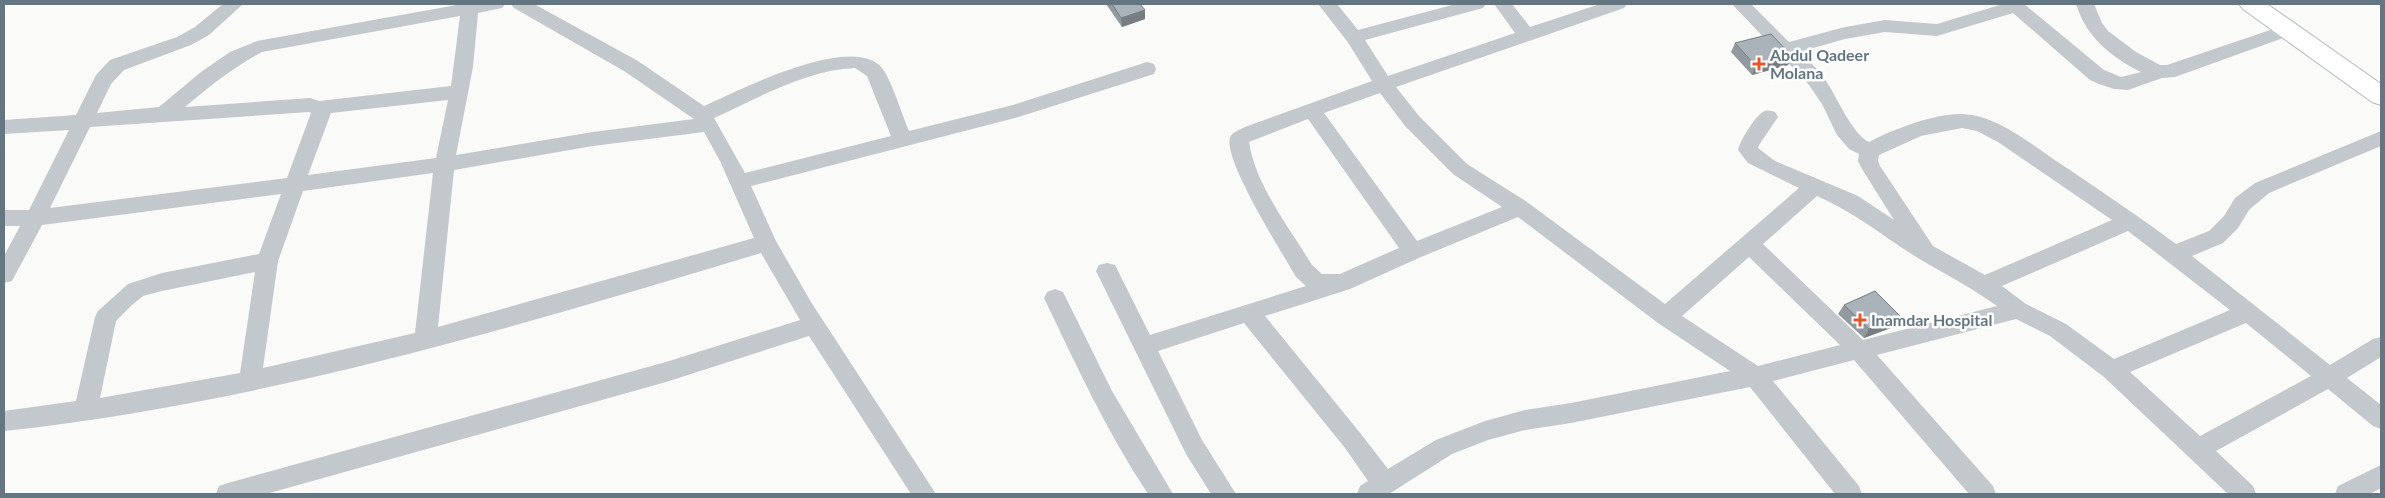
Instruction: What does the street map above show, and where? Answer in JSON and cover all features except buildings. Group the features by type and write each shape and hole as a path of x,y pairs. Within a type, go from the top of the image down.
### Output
{"street":[{"path":"4,275 84,122 103,80 117,65 184,41 202,32 234,4"},
{"path":"164,114 208,77 237,57 258,48 292,38 496,4"},
{"path":"520,4 631,66 706,120 740,182 766,242 814,325 924,494"},
{"path":"1327,4 1354,37 1384,84 1412,121 1460,169 1520,208 1666,317 1755,376 1850,494"},
{"path":"1354,37 1477,4"},
{"path":"1503,4 1527,36"},
{"path":"1342,283 1317,283 1304,271 1247,172 1238,149 1239,139 1252,132 1384,84 1618,4"},
{"path":"1741,4 1816,80 1831,102 1844,130 1856,144 1870,150"},
{"path":"2085,4 2096,28 2119,48 2149,69 2158,72 2168,72 2288,30"},
{"path":"2251,4 2381,96"},
{"path":"1786,49 1845,33 1885,26 1937,30 2014,5 2097,75 2112,83 2128,85 2158,72"},
{"path":"425,340 445,164 469,36 469,8"},
{"path":"4,218 35,218 445,164 706,120 803,74 840,63 855,62 867,65 875,73 903,140"},
{"path":"740,182 1015,111 1147,69"},
{"path":"6,130 164,114 188,115 310,105 318,108 459,92"},
{"path":"250,380 267,261 321,113 318,108"},
{"path":"1312,111 1413,251"},
{"path":"1768,117 1749,144 1748,150 1755,158 1768,166 1851,202 1925,252 1984,285 2018,310 2058,330 2112,370 2244,494"},
{"path":"1925,252 1872,170 1868,161 1870,150 1882,142 1944,123 1962,121 1986,127 2005,137 2174,254 2381,419"},
{"path":"2174,254 2216,236 2232,222 2242,204 2262,188 2381,138"},
{"path":"1666,317 1748,243 1816,186"},
{"path":"1143,346 1342,283 1413,251 1520,208"},
{"path":"1984,285 2130,222"},
{"path":"4,421 174,396 425,340 560,305 766,242"},
{"path":"1748,243 1859,350 1984,494"},
{"path":"86,409 106,317 124,299 136,290 162,282 267,261"},
{"path":"1107,271 1194,447 1224,494"},
{"path":"1055,298 1107,405 1140,464 1161,494"},
{"path":"1249,313 1353,441 1377,490 1444,447 1517,422 1755,376 2018,310"},
{"path":"2112,370 2248,312"},
{"path":"228,494 666,372 814,325"},
{"path":"2198,449 2328,378 2381,346"},
{"path":"2347,494 2381,476"}],"place":[{"name":"Abdul Qadeer Molana","path":"1759,64"},
{"name":"Inamdar Hospital","path":"1860,320"}]}
